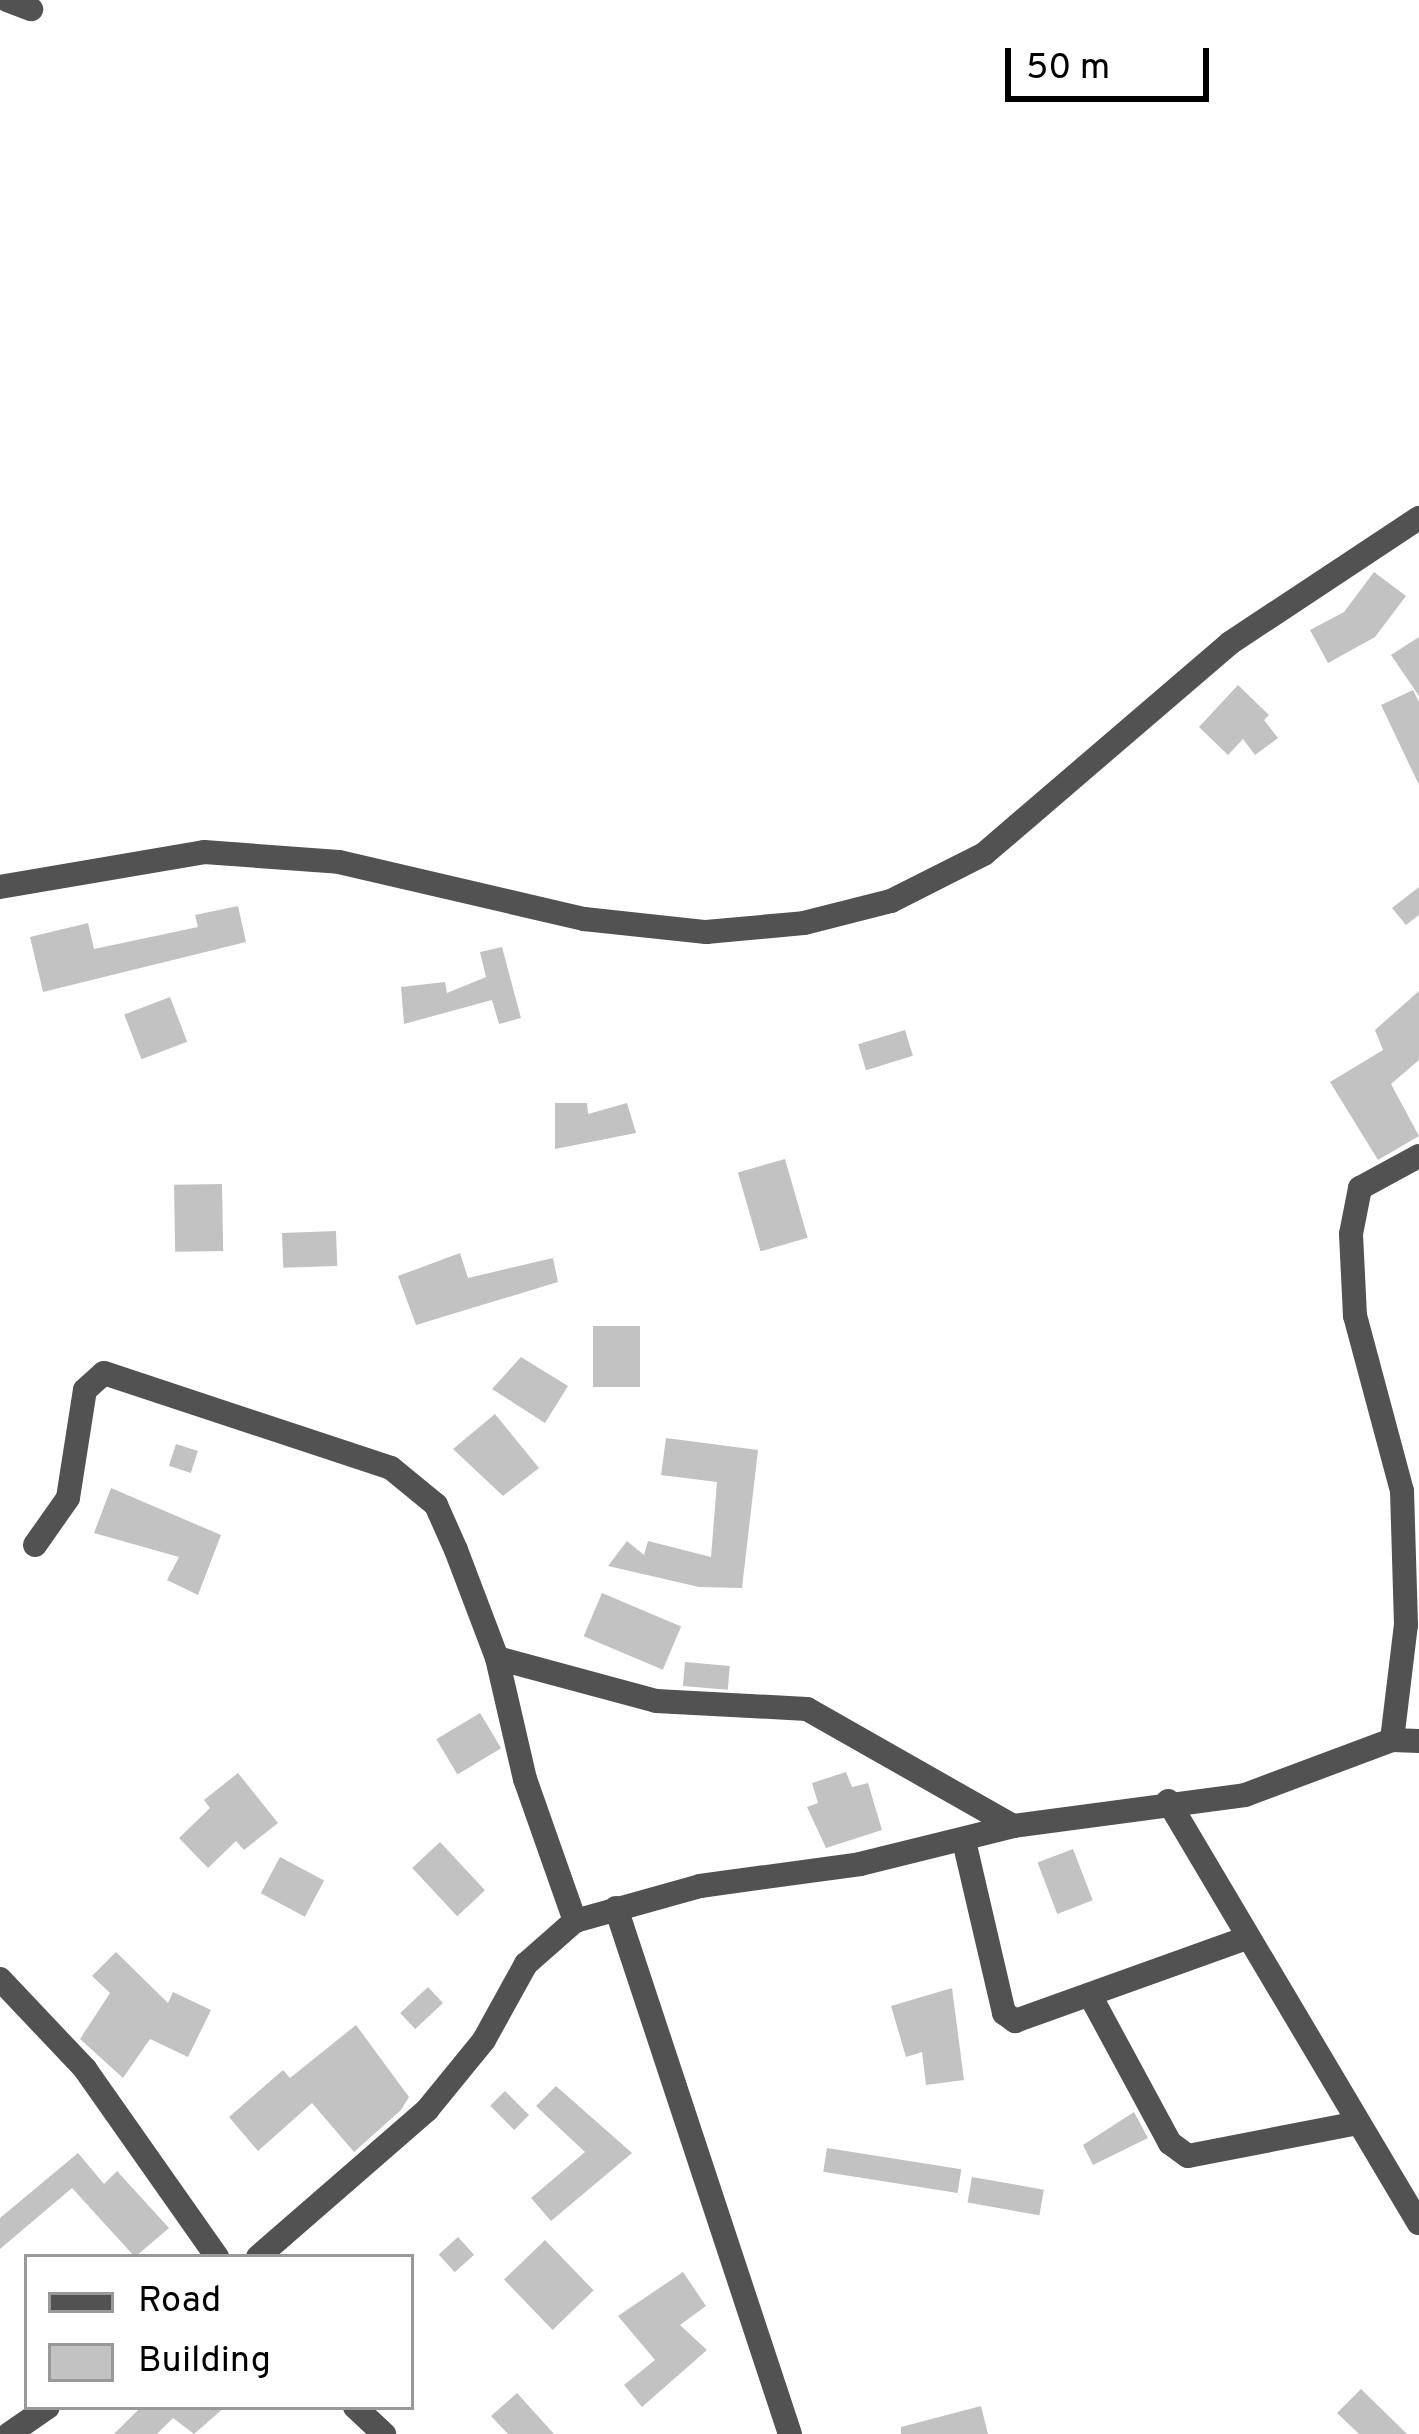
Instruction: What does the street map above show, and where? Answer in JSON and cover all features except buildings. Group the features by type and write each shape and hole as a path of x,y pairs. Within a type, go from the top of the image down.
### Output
{"street":[{"path":"0,887 204,852 339,862 584,919 706,932 804,923 891,901 984,854 1231,643 1419,518"},
{"path":"1392,1740 1406,1624 1402,1490 1355,1316 1351,1234 1360,1188 1419,1156"},
{"path":"35,1545 68,1498 88,1382 116,1375 391,1468 436,1505 497,1658 525,1779 575,1921"},
{"path":"497,1658 656,1701 807,1709 1013,1826"},
{"path":"261,2254 427,2110 484,2040 526,1964 575,1921 616,1908 964,1841 1013,1826 1168,1801 1245,1795 1392,1740 1419,1741"},
{"path":"1168,1801 1419,2223"},
{"path":"964,1841 1004,2012 1028,2021 1246,1938"},
{"path":"616,1908 790,2434"},
{"path":"0,1978 85,2069 215,2254"},
{"path":"1090,1997 1170,2143 1188,2156 1358,2123"},
{"path":"9,2434 44,2410"},
{"path":"358,2410 384,2434"}]}
